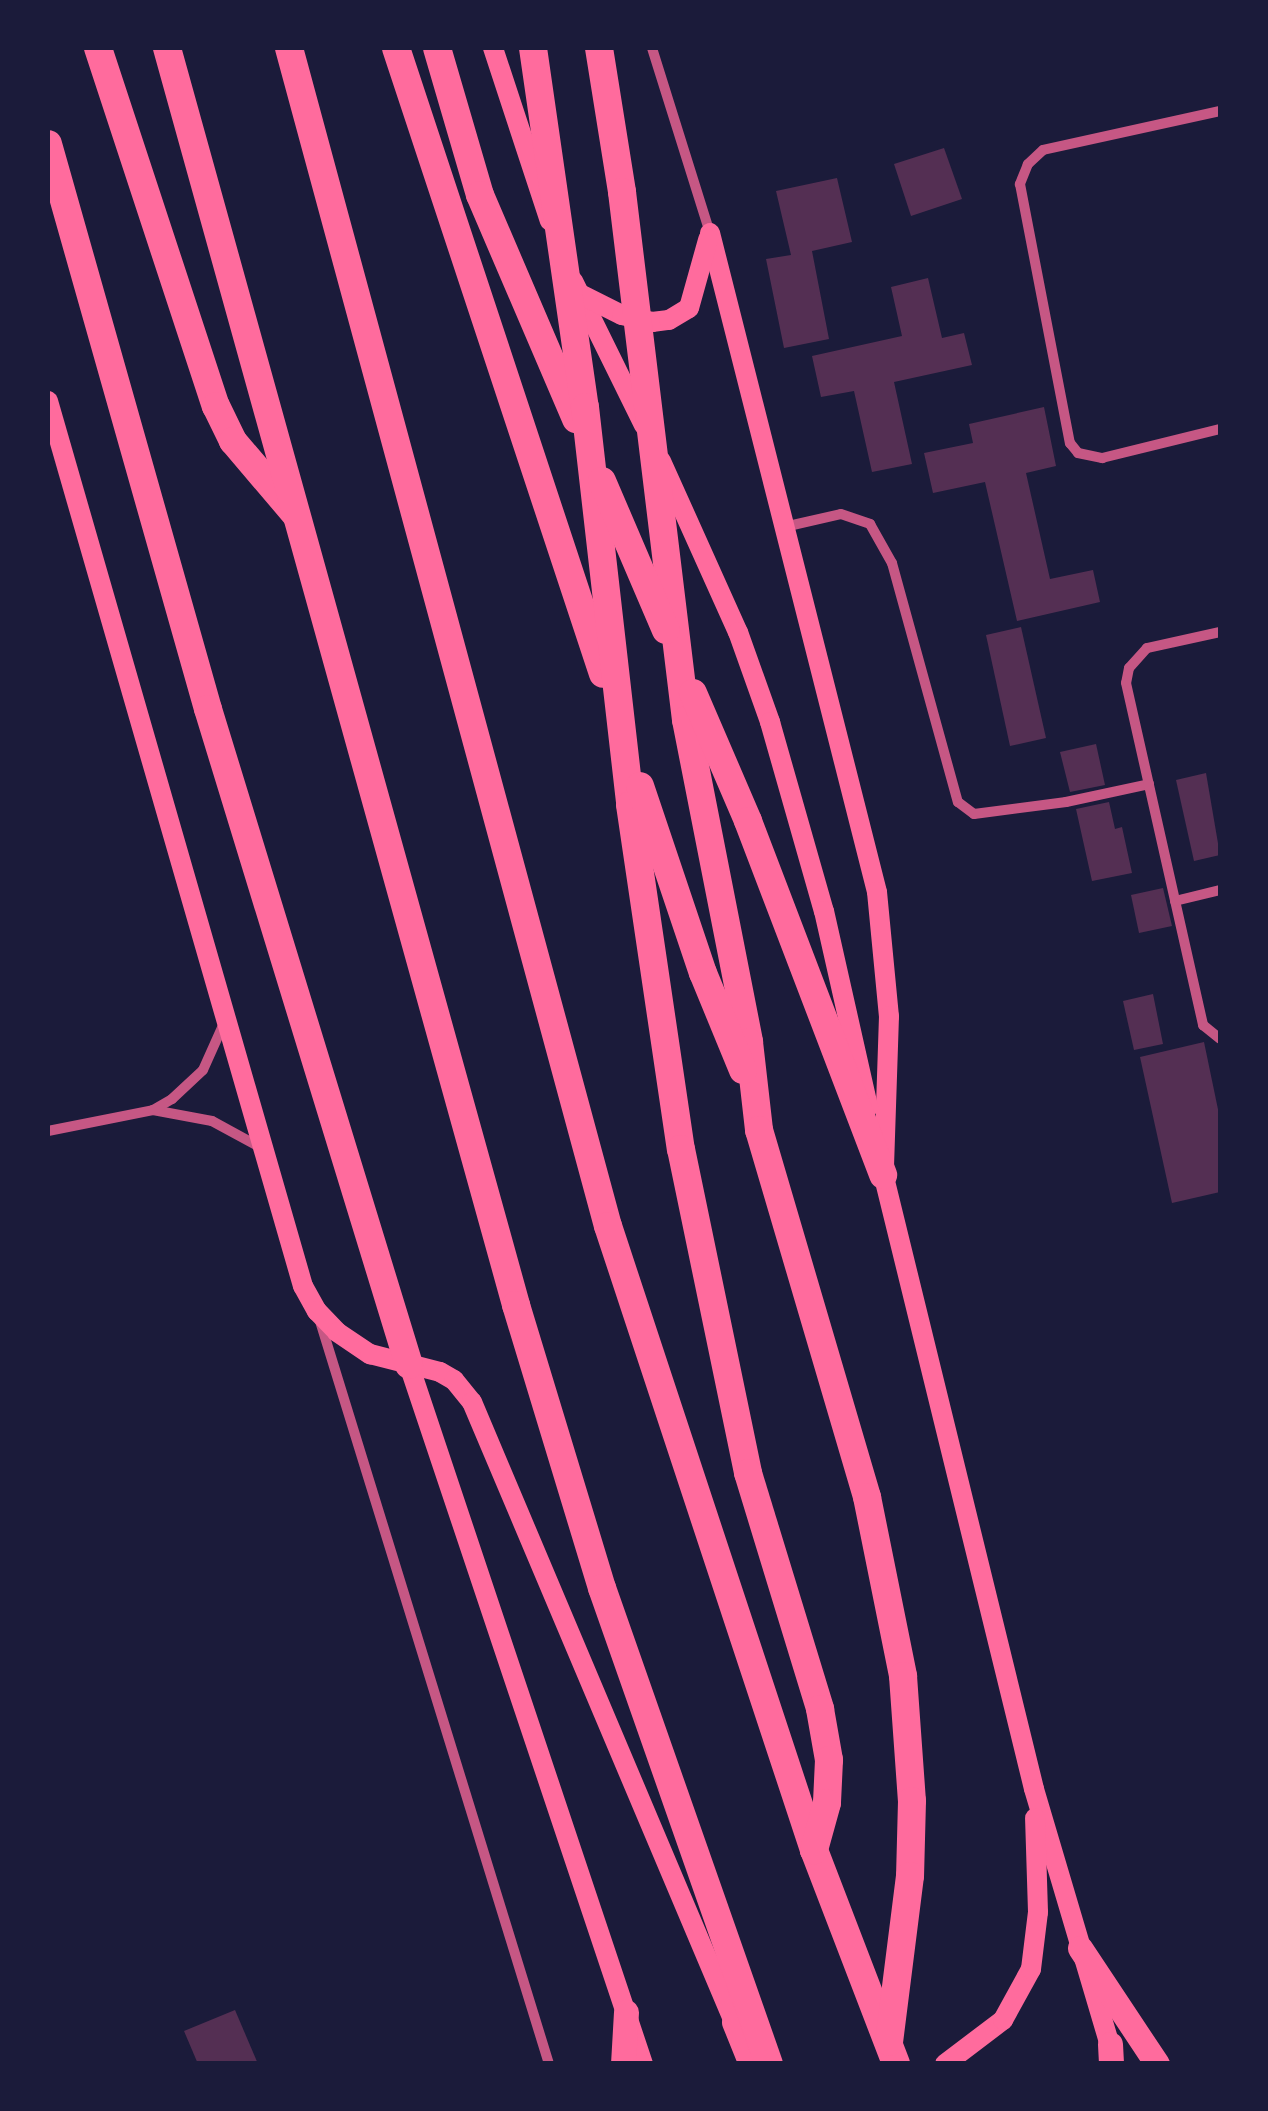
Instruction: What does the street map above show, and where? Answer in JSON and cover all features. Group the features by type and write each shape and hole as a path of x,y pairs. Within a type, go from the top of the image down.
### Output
{"highway":[{"path":"98,48 216,406 233,441 300,519"},
{"path":"167,48 516,1305 602,1588 695,1864 772,2064"},
{"path":"289,48 608,1226 814,1850 896,2064"},
{"path":"396,48 703,973 754,1094"},
{"path":"437,48 480,194 748,821 883,1175"},
{"path":"533,48 584,407 630,806 681,1149 748,1473 820,1709 829,1760 827,1803 814,1850"},
{"path":"599,48 622,192 686,720 749,1042 754,1094 770,1171 867,1496 903,1676 912,1801 910,1876 886,2064"},
{"path":"48,144 208,710 409,1365"}],"main road":[{"path":"493,48 541,198 578,293 700,544 770,722 824,910 883,1175 1034,1788 1112,2057"},
{"path":"710,233 858,812 882,927 889,1016 883,1175"},
{"path":"578,293 622,315 652,322 669,320 690,308 700,283 710,233"},
{"path":"48,401 227,1011 303,1286 317,1311 337,1332 370,1354 454,1380 472,1402 752,2064"},
{"path":"409,1365 643,2064"},
{"path":"945,2064 1003,2020 1031,1969 1038,1912 1034,1788"},
{"path":"1080,1948 1156,2064"},
{"path":"622,2064 626,2012"},
{"path":"734,2022 772,2064"}],"street":[{"path":"652,48 710,233"},
{"path":"1220,112 1044,150 1028,164 1020,184 1070,443 1078,452 1102,458 1220,428"},
{"path":"783,528 841,514 870,524 892,564 958,802 974,814 1066,802 1149,784"},
{"path":"1220,632 1147,648 1128,668 1126,682 1203,1024 1220,1039"},
{"path":"1175,901 1220,890"},
{"path":"48,1131 152,1110 172,1100 203,1070 215,1052 227,1011"},
{"path":"152,1110 212,1120 266,1151"},
{"path":"317,1311 549,2064"}],"building":[{"path":"944,148 962,199 911,216 894,164"},
{"path":"837,178 852,242 812,251 829,339 784,348 766,259 791,255 776,191"},
{"path":"928,278 942,338 964,333 972,365 894,382 912,464 872,472 854,391 821,397 812,356 902,336 891,287"},
{"path":"1044,407 1056,466 1026,473 1050,579 1093,570 1100,602 1017,621 985,482 933,493 924,453 973,443 969,424"},
{"path":"1021,627 1046,738 1010,746 986,635"},
{"path":"1096,744 1105,785 1070,792 1060,752"},
{"path":"1206,773 1220,855 1194,861 1176,780"},
{"path":"1109,802 1115,829 1122,827 1132,873 1092,881 1076,809"},
{"path":"1163,888 1172,926 1139,933 1131,895"},
{"path":"1153,994 1163,1044 1134,1050 1123,1001"},
{"path":"1204,1042 1220,1119 1220,1192 1172,1203 1140,1057"},
{"path":"235,2010 258,2064 198,2064 184,2031"}]}
